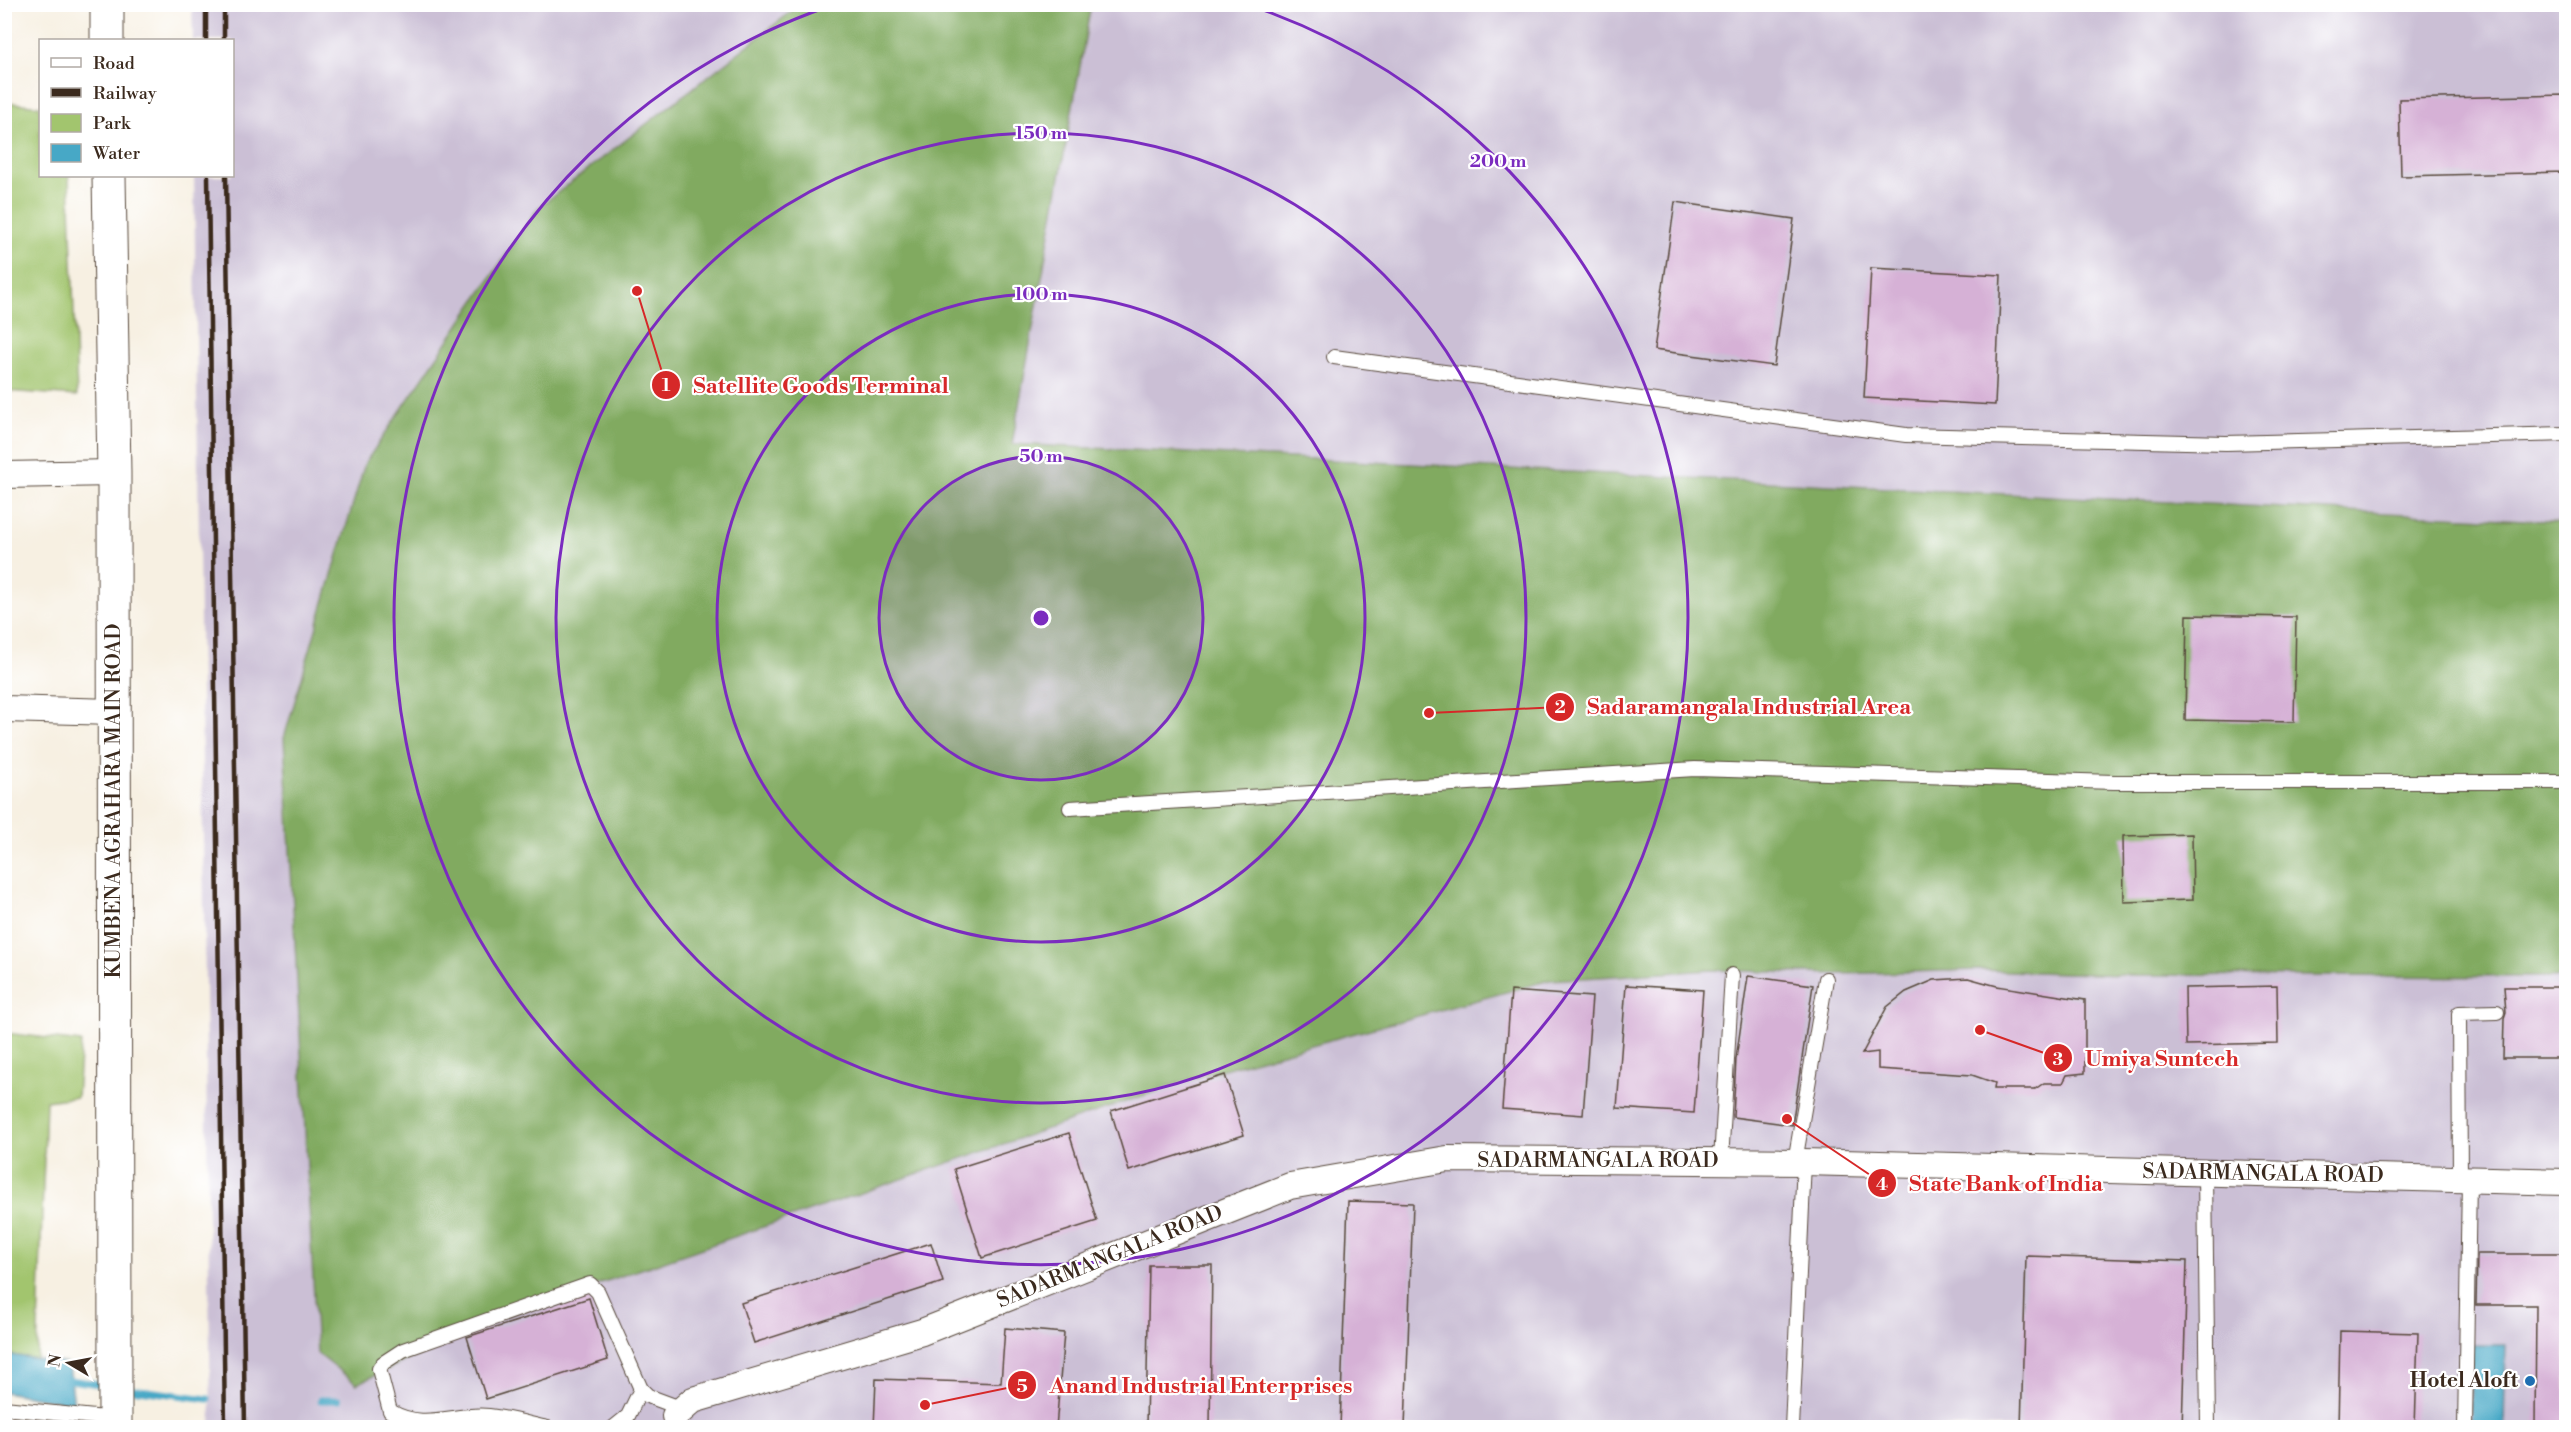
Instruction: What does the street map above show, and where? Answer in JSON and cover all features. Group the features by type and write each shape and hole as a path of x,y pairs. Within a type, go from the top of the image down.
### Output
{"street":[{"path":"107,4 107,39"},
{"name":"KUMBENA AGRAHARA MAIN ROAD","path":"110,177 114,473 115,1405"},
{"path":"4,475 114,473"},
{"path":"4,709 114,711"},
{"name":"SADARMANGALA ROAD","path":"679,1412 693,1400 922,1332 1290,1186 1447,1159 1800,1162 2566,1182"}],"lane":[{"path":"1334,357 1906,435 2226,443 2566,434"},
{"path":"1070,808 1695,769 2114,782 2566,782"},
{"path":"1721,1161 1732,975"},
{"path":"1792,1428 1800,1162 1826,979"},
{"path":"2465,1428 2464,1179 2459,1013 2497,1012"},
{"path":"2205,1173 2208,1428"},
{"path":"548,1428 486,1415 431,1424 406,1420 390,1411 379,1369 383,1363 403,1350 590,1284 598,1292 641,1389 648,1396 679,1412"},
{"path":"613,1428 628,1416 641,1389"},
{"path":"4,1408 115,1405"}],"shaded area":[{"path":"192,5 2566,5 2566,1427 211,1427 194,177 234,177 234,39 193,39"}],"green space":[{"path":"800,5 1091,5 1012,444 2566,522 2566,977 2122,975 1979,970 1837,974 1712,970 1550,980 1209,1073 479,1325 357,1384 317,1353 284,738 365,463 538,208"},
{"path":"4,102 39,106 39,177 69,177 77,396 5,391"},
{"path":"5,1033 81,1042 77,1097 46,1101 37,1359 5,1354"}],"water":[{"path":"2472,1345 2506,1345 2504,1427 2471,1428"},
{"path":"5,1354 69,1364 74,1404 5,1392"}],"building":[{"path":"2566,95 2566,172 2401,176 2399,99"},
{"path":"1675,202 1794,219 1774,366 1654,350"},
{"path":"1871,268 2001,275 1995,405 1864,398"},
{"path":"2187,615 2296,617 2294,722 2185,720"},
{"path":"2192,834 2193,900 2124,902 2123,836"},
{"path":"1748,976 1813,985 1792,1125 1733,1117 1736,1059"},
{"path":"1968,978 1997,986 2085,1000 2085,1073 2067,1075 2063,1083 2044,1083 2035,1089 1994,1089 1995,1083 1972,1075 1878,1069 1878,1052 1862,1054 1887,1007 1906,992 1934,980"},
{"path":"1626,985 1703,990 1694,1113 1617,1108"},
{"path":"2277,986 2278,1043 2186,1045 2185,988"},
{"path":"2504,987 2566,987 2566,1058 2503,1058 2506,1012"},
{"path":"1511,991 1592,997 1583,1115 1502,1109"},
{"path":"1225,1075 1244,1135 1129,1171 1111,1111"},
{"path":"1069,1133 1097,1221 982,1258 954,1169"},
{"path":"1348,1201 1413,1203 1405,1428 1340,1428"},
{"path":"931,1243 943,1282 754,1343 741,1303"},
{"path":"2477,1254 2566,1254 2566,1428 2535,1428 2536,1305 2476,1305"},
{"path":"2026,1256 2187,1261 2182,1428 2021,1428"},
{"path":"1149,1265 1212,1265 1210,1428 1146,1428"},
{"path":"589,1298 608,1360 486,1399 467,1337"},
{"path":"1005,1328 1064,1333 1056,1428 874,1428 876,1379 1001,1383"},
{"path":"2340,1331 2418,1333 2415,1428 2338,1428"}],"waterway":[{"path":"62,1379 107,1385"},
{"path":"124,1388 208,1399"},
{"path":"321,1400 338,1400"}],"railway":[{"path":"206,4 206,39"},
{"path":"224,4 224,39"},
{"path":"208,177 225,1428"},
{"path":"226,177 245,1428"}],"place":[{"name":"Satellite Goods Terminal","path":"637,291"},
{"name":"Sadaramangala Industrial Area","path":"1429,713"},
{"name":"Umiya Suntech","path":"1980,1030"},
{"name":"State Bank of India","path":"1787,1119"},
{"name":"Hotel Aloft","path":"2530,1381"},
{"name":"Anand Industrial Enterprises","path":"925,1405"}]}
